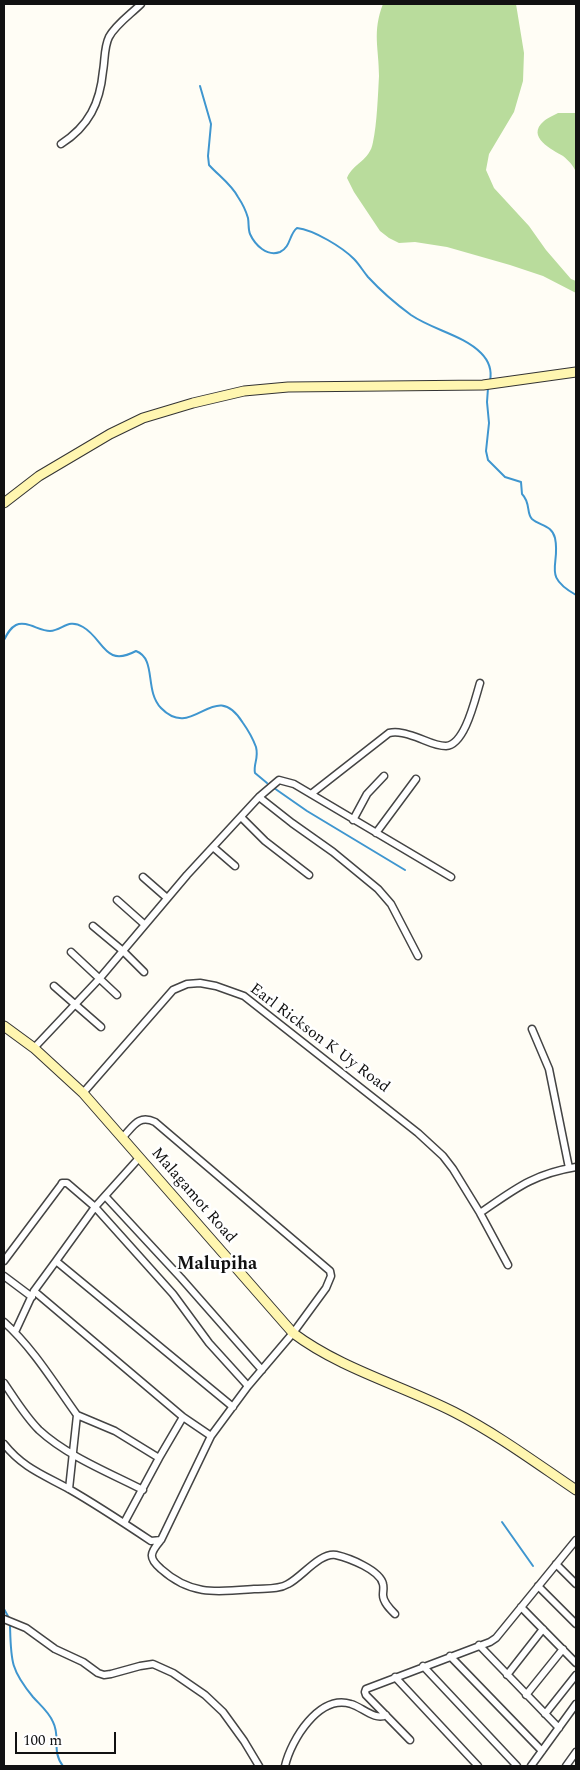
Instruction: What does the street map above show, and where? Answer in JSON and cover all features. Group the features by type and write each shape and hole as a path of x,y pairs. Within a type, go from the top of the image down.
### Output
{"street":[{"path":"61,144 82,128 95,106 103,73 108,38 141,4"},
{"path":"4,503 38,476 110,434 143,418 193,403 244,391 288,386 501,384 576,372"},
{"path":"311,794 389,734 402,733 438,746 451,745 464,729 480,683"},
{"path":"353,820 367,794 384,776"},
{"path":"376,833 416,779"},
{"path":"34,1048 100,978 144,924 213,847 259,797 279,780 288,782 311,794 451,877"},
{"path":"259,797 333,852 378,889 391,904 418,956"},
{"path":"241,817 265,841 309,875"},
{"path":"213,847 235,866"},
{"path":"143,877 167,898"},
{"path":"117,900 144,924"},
{"path":"93,926 123,951 144,972"},
{"path":"71,952 117,995"},
{"name":"Earl Rickson K Uy Road","path":"83,1093 173,990 181,985 192,983 216,986 244,996 418,1133 443,1156 480,1213 508,1265"},
{"path":"54,986 101,1027"},
{"name":"Malagamot Road","path":"4,1026 34,1048 83,1093 293,1332 310,1345 340,1361 453,1412 487,1430 576,1490"},
{"path":"480,1213 530,1180 554,1171 573,1167 549,1068 532,1029"},
{"path":"122,1138 141,1119 154,1122 330,1271 330,1282 326,1288 211,1436 161,1540 153,1550 153,1561 166,1574 190,1588 201,1591 233,1591 279,1588 297,1579 322,1558 328,1555 341,1557 370,1569 379,1576 384,1584 383,1598 394,1614"},
{"path":"15,1332 33,1294 56,1261 95,1207 139,1158"},
{"path":"4,1261 62,1183 67,1183 95,1207 173,1294 209,1343 248,1386"},
{"path":"105,1196 262,1370"},
{"path":"56,1261 233,1407"},
{"path":"4,1276 33,1294 183,1417 211,1436"},
{"path":"4,1322 15,1332 77,1414 115,1431 159,1458"},
{"path":"4,1384 39,1430 72,1453 143,1490"},
{"path":"69,1489 77,1414"},
{"path":"124,1523 183,1417"},
{"path":"4,1444 12,1455 26,1466 69,1489 151,1541 161,1540"},
{"path":"410,1740 366,1695 365,1690 496,1638 576,1540"},
{"path":"556,1564 576,1584"},
{"path":"538,1586 576,1624"},
{"path":"521,1607 576,1663"},
{"path":"4,1619 26,1628 55,1649 83,1662 104,1675 147,1664 160,1666 173,1673 205,1695 224,1712 259,1766"},
{"path":"507,1675 543,1629"},
{"path":"479,1645 558,1728"},
{"path":"526,1695 562,1649"},
{"path":"450,1656 542,1751"},
{"path":"424,1666 517,1766"},
{"path":"545,1714 576,1676"},
{"path":"395,1677 478,1766"},
{"path":"285,1766 287,1755 302,1729 324,1708 344,1702 378,1717 386,1715"},
{"path":"531,1766 576,1704"},
{"path":"566,1766 576,1752"}],"green space":[{"path":"383,4 516,4 524,53 523,81 514,112 489,154 486,170 494,188 529,226 546,250 571,279 576,281 576,293 543,276 510,265 447,247 415,242 399,243 380,231 347,178 353,169 369,154 373,142 379,76 377,32"},
{"path":"558,113 576,113 576,172 563,156 548,147 539,138 539,127 545,120"}],"waterway":[{"path":"200,86 211,124 209,165 235,192 248,218 250,234 258,246 271,253 280,252 284,250 297,228 304,229 335,244 349,254 378,287 411,315 457,337 481,353 489,366 490,381"},
{"path":"488,388 489,423 486,451 488,460 505,477 521,482 522,494 527,501 530,517 549,528 555,538 556,576 565,588 576,595"},
{"path":"4,640 12,628 20,624 50,631 73,624 83,627 90,632 105,650 111,654 117,656 136,651 142,655 149,668 156,701 161,708 173,716 184,718 213,707 223,706 233,710 247,729 256,747 255,773 267,783"},
{"path":"274,788 307,811 405,870"},
{"path":"502,1522 533,1566"},
{"path":"4,1609 9,1618"},
{"path":"10,1625 13,1664 25,1687 51,1718 56,1733 59,1760 63,1766"}],"district":[{"name":"Malupiha","path":"217,1265"}]}
